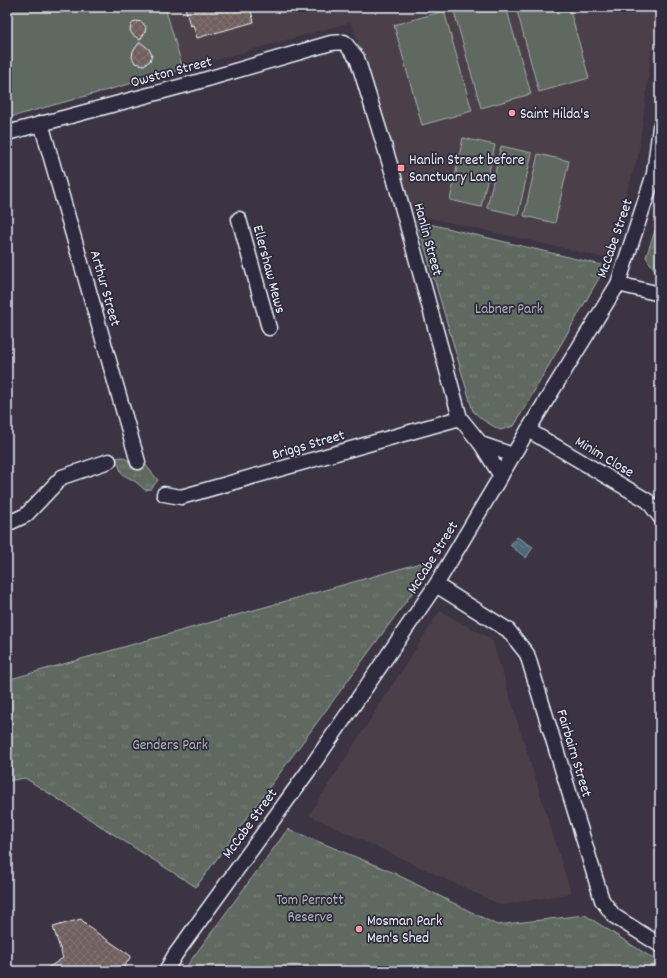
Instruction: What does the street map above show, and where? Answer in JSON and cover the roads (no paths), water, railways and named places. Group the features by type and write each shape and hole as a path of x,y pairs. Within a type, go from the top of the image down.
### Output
{"street":[{"name":"Owston Street","path":"7,133 190,84 331,43 344,42"},
{"name":"Hanlin Street","path":"344,42 356,58 393,174 460,418 481,444 501,476"},
{"name":"Arthur Street","path":"42,123 138,462"},
{"name":"McCabe Street","path":"166,971 175,955 309,770 436,585 528,430 618,284 654,174 660,127"},
{"name":"Ellershaw Mews","path":"239,220 269,328"},
{"path":"618,284 660,294"},
{"name":"Briggs Street","path":"164,494 181,497 460,418"},
{"name":"Minim Close","path":"528,430 648,501 660,517"},
{"path":"481,444 514,455"},
{"path":"7,524 26,515 62,477 110,461"},
{"name":"Fairbairn Street","path":"436,585 508,630 527,654 602,900 614,916 660,945"}],"water":[{"path":"517,537 533,547 526,558 510,545"}],"place":[{"name":"Saint Hilda's","path":"512,113"},
{"name":"Hanlin Street before Sanctuary Lane","path":"401,168"},
{"name":"Mosman Park Men's Shed","path":"359,929"}],"park label":[{"name":"Labner Park","path":"509,308"},
{"name":"Genders Park","path":"170,744"},
{"name":"Tom Perrott Reserve","path":"310,908"}]}
